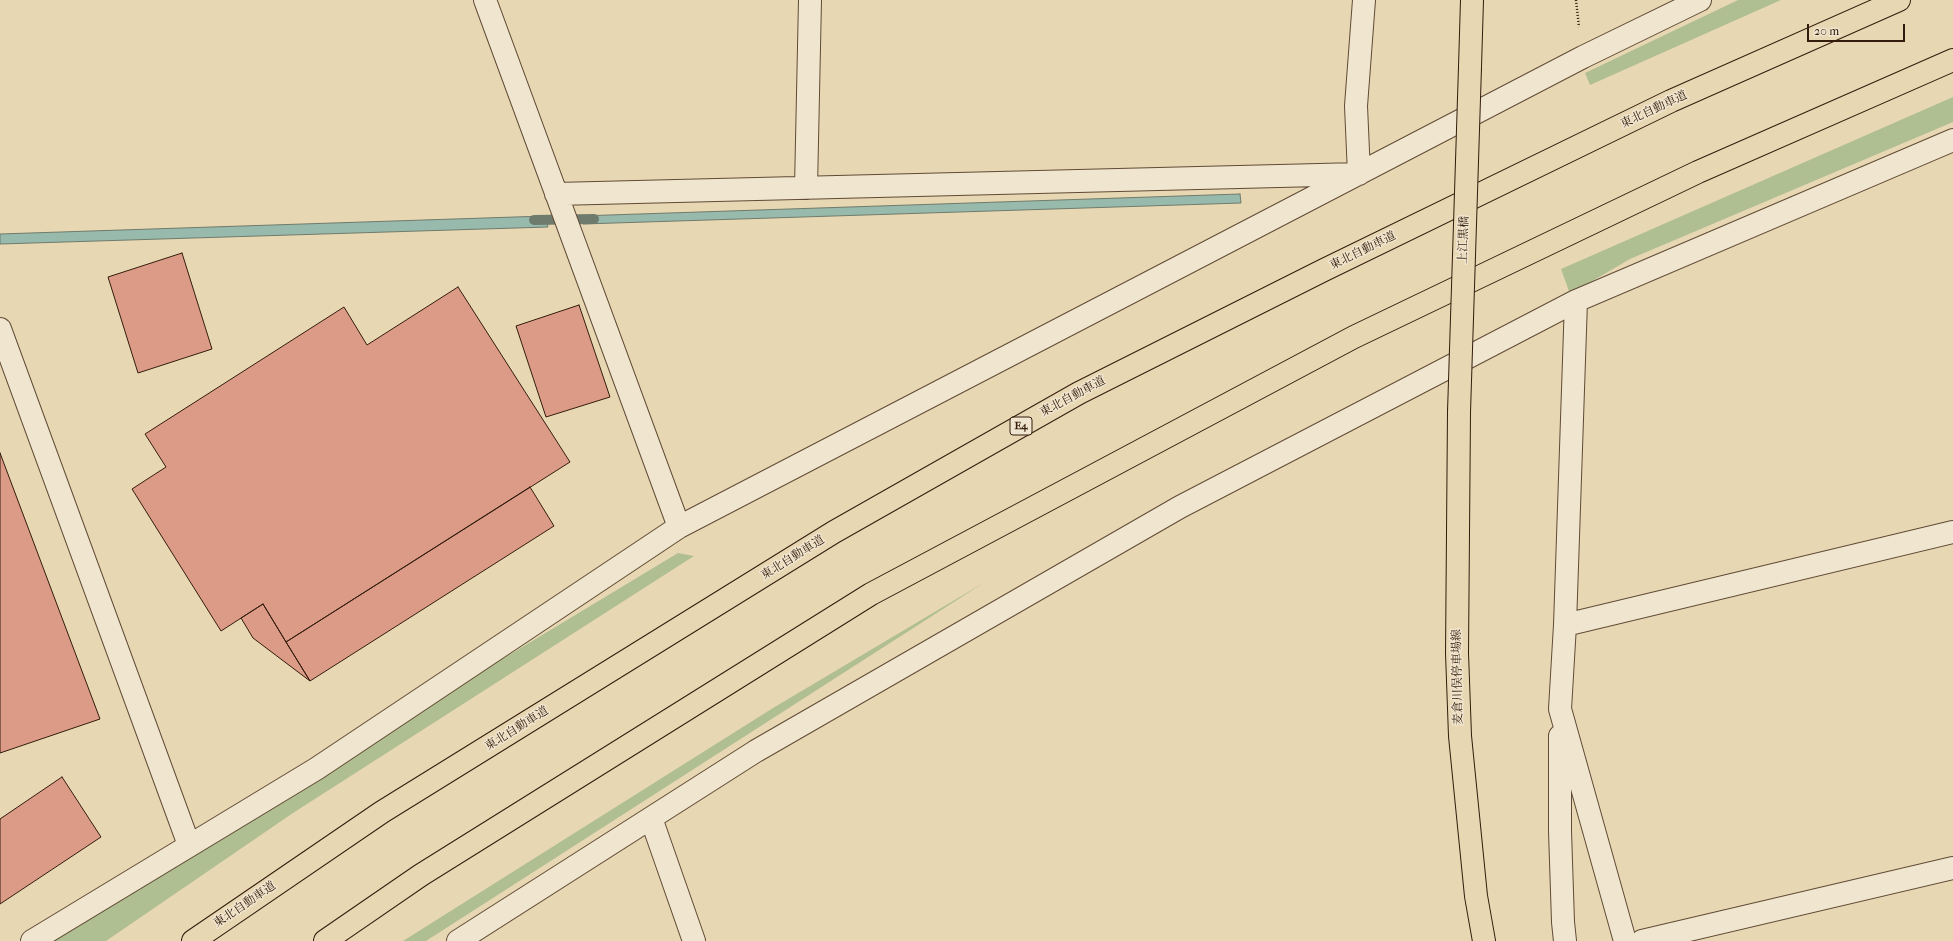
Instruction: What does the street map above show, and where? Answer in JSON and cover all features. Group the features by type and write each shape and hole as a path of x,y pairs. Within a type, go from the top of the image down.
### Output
{"main road":[{"name":"上江黒橋","path":"1459,412 1472,0"},
{"name":"東北自動車道","path":"193,941 395,804 834,532 1079,392 1324,270 1671,101 1899,0"},
{"path":"325,941 421,875 885,586 1354,337 1698,172 1953,60"},
{"name":"麦倉川俣停車場線","path":"1459,412 1457,629 1460,736 1476,896 1484,941"}],"street":[{"path":"485,0 678,527"},
{"path":"806,188 810,0"},
{"path":"1359,174 1356,106 1364,0"},
{"path":"32,941 316,769 678,527 1583,57 1700,0"},
{"path":"458,941 756,751 1180,507 1576,301 1953,140"},
{"path":"556,194 1359,174"},
{"path":"1565,941 1560,831 1560,709 1565,625 1576,301"},
{"path":"0,329 189,845"},
{"path":"1565,625 1953,532"},
{"path":"1560,709 1625,941"},
{"path":"650,818 694,941"},
{"path":"1642,941 1953,868"}],"green space":[{"path":"1738,0 1781,0 1590,85 1585,73"},
{"path":"1953,97 1953,122 1630,259 1570,294 1561,269"},
{"path":"678,553 694,556 293,813 106,941 53,941 398,722"},
{"path":"985,582 426,941 403,941 773,708"}],"shaded area":[{"path":"1240,194 1241,203 583,224 579,216"},
{"path":"545,216 548,227 0,244 0,234"}],"building":[{"path":"182,253 212,349 138,373 108,277"},
{"path":"458,287 570,462 286,642 263,604 221,631 132,489 166,467 145,434 344,307 367,345"},
{"path":"579,305 610,397 546,417 516,326"},
{"path":"0,453 100,719 0,753"},
{"path":"530,487 554,526 310,681 286,642"},
{"path":"263,604 310,681 253,638 241,618"},
{"path":"62,777 101,837 0,904 0,819"}],"waterway":[{"path":"534,220 594,219"}]}
